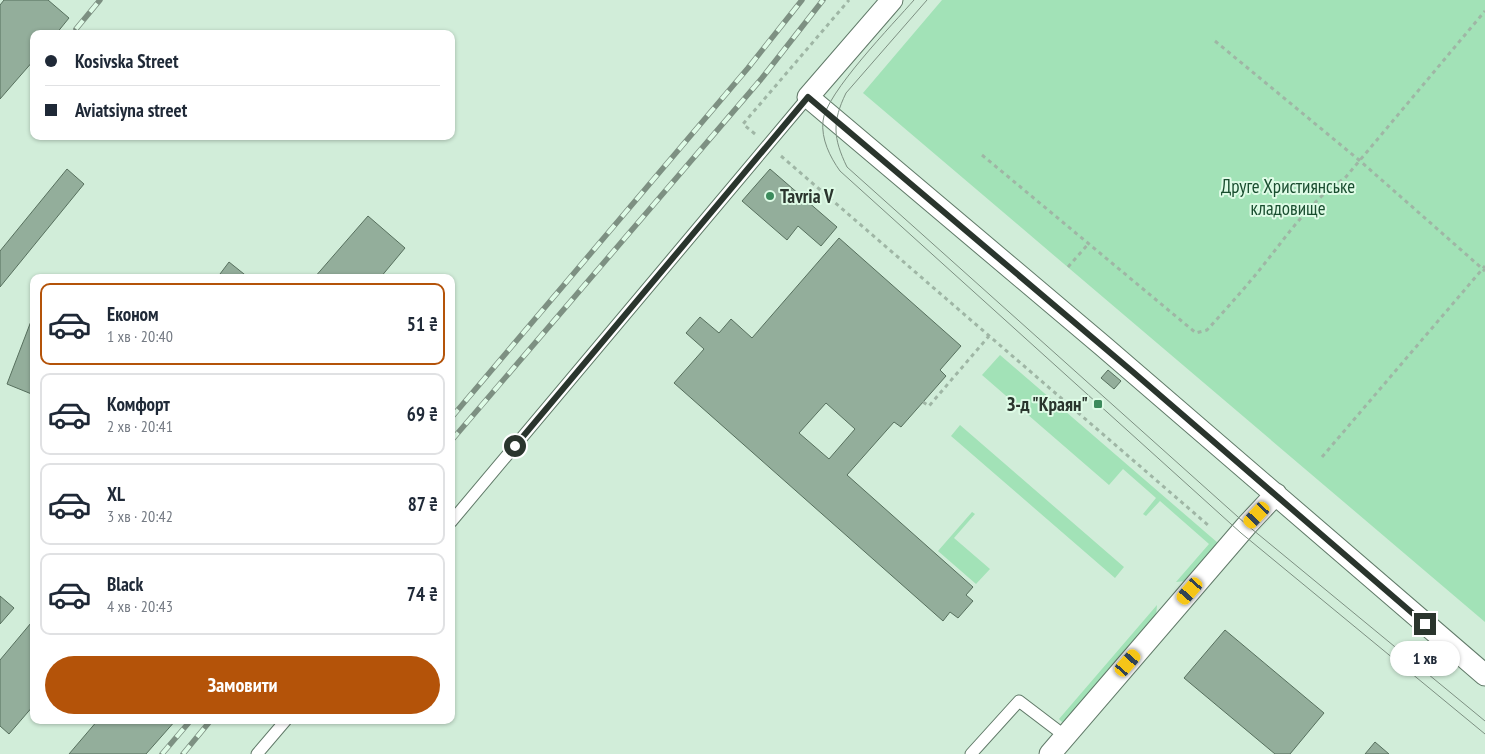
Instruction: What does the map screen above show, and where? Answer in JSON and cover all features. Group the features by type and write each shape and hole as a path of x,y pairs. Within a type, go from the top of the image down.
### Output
{"street":[{"path":"892,0 808,97 1276,494 1485,675"},
{"path":"1050,754 1247,525 1276,494"}],"lane":[{"path":"455,517 808,97"},
{"path":"971,754 1019,701 1065,736"},
{"path":"257,754 283,724"}],"path":[{"path":"849,0 743,124 1208,525"},
{"path":"982,155 1089,242 1196,333 1207,330 1254,277 1301,218 1330,188 1345,178 1485,11"},
{"path":"1215,41 1359,160 1484,269 1322,457"},
{"path":"1068,267 1089,242"},
{"path":"923,402 929,406 989,336"}],"green space":[{"name":"Друге Християнське кладовище","path":"942,0 1485,0 1485,622 863,93"},
{"path":"1000,355 1218,543 1185,581 1176,582 1209,544 1160,501 1146,516 1143,514 1156,498 1123,469 1109,485 982,375"},
{"path":"960,425 1124,567 1115,578 951,436"},
{"path":"972,512 975,514 954,538 990,569 976,584 938,551"},
{"path":"1157,605 1156,616 1063,723 1059,719"}],"building":[{"path":"4,0 48,0 69,18 59,30 30,30 30,65 0,99 0,5"},
{"path":"67,169 84,184 0,287 0,251"},
{"path":"770,169 837,227 821,246 798,226 787,240 742,201"},
{"path":"368,216 405,248 383,274 317,274"},
{"path":"839,238 961,346 940,370 946,376 901,427 894,422 847,475 973,587 966,595 973,601 958,618 950,612 943,621 674,383 704,349 686,333 700,317 719,333 731,319 752,338","holes":["826,403 855,429 829,459 799,433"]},
{"path":"229,262 244,274 220,274"},
{"path":"30,324 30,393 7,384"},
{"path":"1108,370 1121,381 1114,389 1101,378"},
{"path":"0,596 14,608 0,624"},
{"path":"30,624 30,710 9,734 0,726 0,660"},
{"path":"1225,630 1324,713 1290,754 1275,754 1184,678"},
{"path":"95,724 172,724 146,754 69,754"},
{"path":"1375,742 1389,754 1365,754"}],"tram line":[{"path":"914,0 847,77 827,109 823,121 823,134 830,154 840,171 1241,533 1485,734"},
{"path":"927,0 846,93 841,103 836,130 839,147 847,167 1247,525 1485,721"}],"railway":[{"path":"76,29 100,0"},
{"path":"455,413 748,68 802,0"},
{"path":"455,436 762,78 823,0"},
{"path":"162,754 188,724"},
{"path":"183,754 208,724"}],"place":[{"name":"Tavria V","path":"770,196"},
{"name":"З-д \"Краян\"","path":"1098,404"}],"route":[{"path":"515,446 808,97 1276,494 1425,624"}]}
